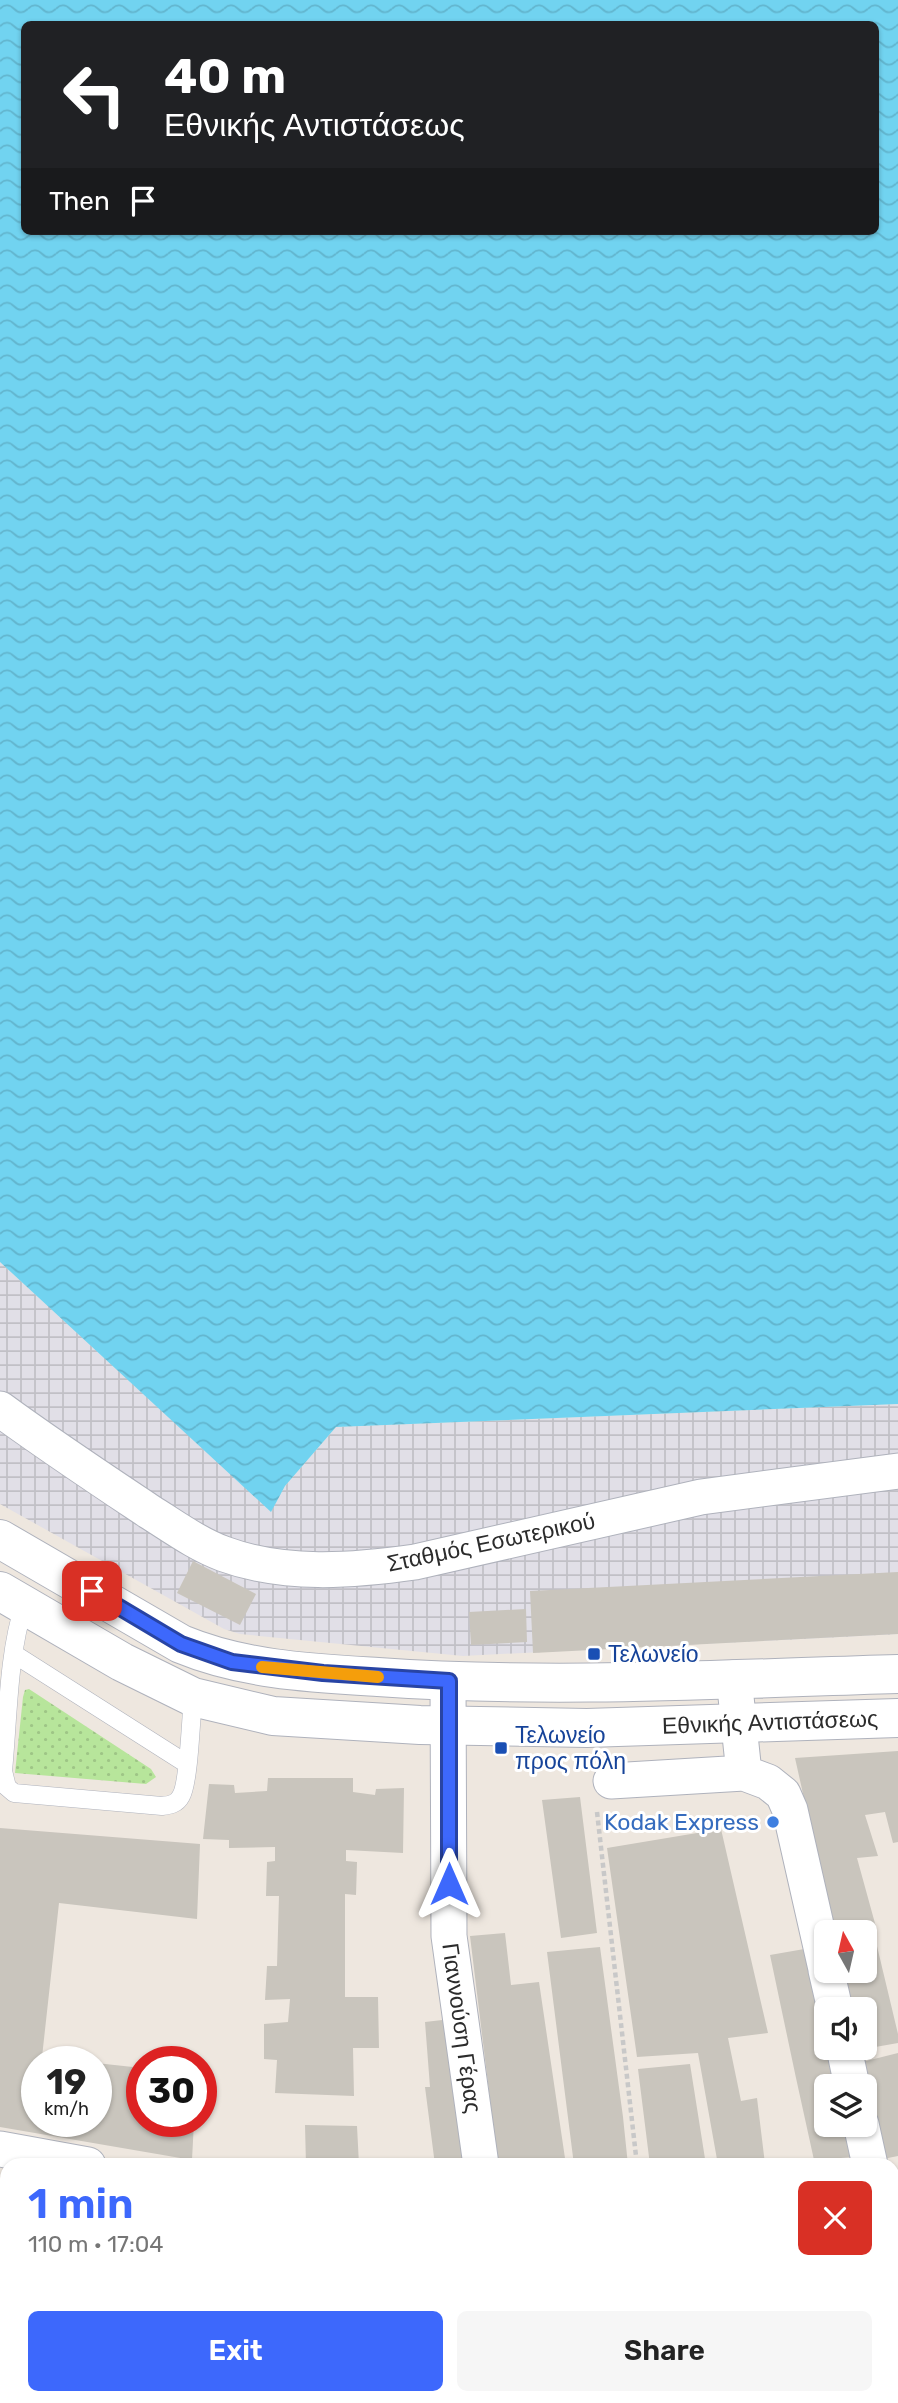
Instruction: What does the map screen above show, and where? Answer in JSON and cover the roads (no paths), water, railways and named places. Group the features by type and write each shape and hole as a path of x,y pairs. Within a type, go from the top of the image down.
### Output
{"main road":[{"name":"Εθνικής Αντιστάσεως","path":"0,1539 181,1644 232,1662 288,1670 449,1681 547,1683 898,1674"},
{"path":"12,1599 48,1565"},
{"name":"Εθνικής Αντιστάσεως","path":"12,1599 122,1662 193,1698 273,1716 448,1726 587,1728 898,1718"}],"street":[{"name":"Σταθμός Εσωτερικού","path":"0,1409 106,1484 186,1536 223,1554 255,1563 301,1570 377,1567 415,1562 701,1497 782,1484 898,1471"},
{"path":"734,1678 744,1773"},
{"name":"Γιαννούση Γέρας","path":"449,1681 449,1936 480,2158"},
{"path":"604,1793 744,1773 768,1782 783,1794 790,1810 815,1920"},
{"path":"864,2137 868,2158"},
{"path":"0,2149 50,2158"}],"lane":[{"path":"12,1599 18,1624 3,1771 4,1780 14,1793 162,1806 178,1801 183,1795 193,1698"},
{"path":"14,1654 187,1764"}],"water":[{"path":"0,0 898,0 898,1404 336,1427 285,1486 271,1512 0,1262"}],"place":[{"name":"Τελωνείο","path":"594,1654"},
{"name":"Τελωνείο προς πόλη","path":"501,1748"},
{"name":"Kodak Express","path":"773,1822"}]}
